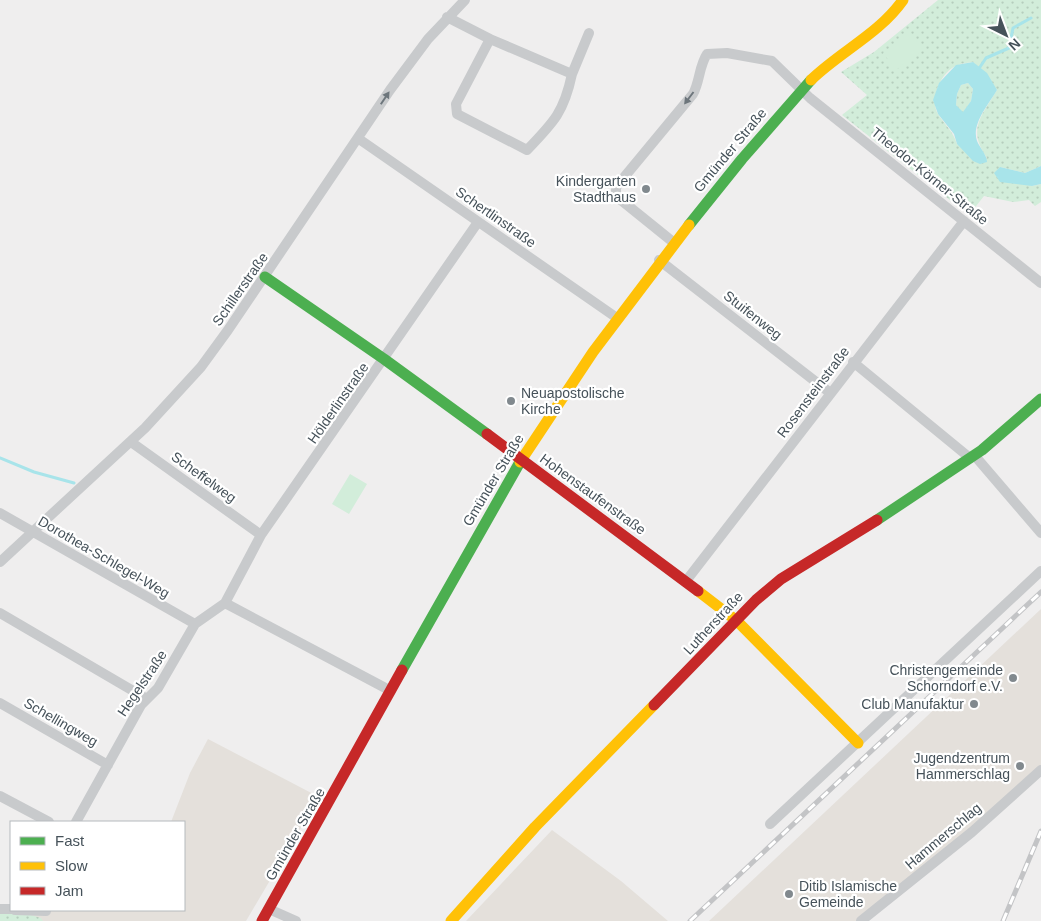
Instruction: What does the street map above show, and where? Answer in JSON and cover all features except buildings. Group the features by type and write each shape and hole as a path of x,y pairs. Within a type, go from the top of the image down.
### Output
{"street":[{"name":"Schillerstraße","path":"0,562 131,442 201,367 265,277 390,90 428,39 465,0"},
{"name":"Gmünder Straße","path":"262,921 521,460 617,318 673,242 802,89 829,64 882,26 903,0"},
{"path":"447,17 490,39 572,74"},
{"path":"490,39 456,104 457,114 527,150 551,126 567,100 572,74 589,33"},
{"name":"Theodor-Körner-Straße","path":"673,242 616,196 616,187 693,94 699,83 703,60 707,54 728,52 772,61 802,89 1041,282"},
{"name":"Schertlinstraße","path":"359,139 617,318"},
{"name":"Rosensteinstraße","path":"686,581 829,392 964,221"},
{"name":"Hölderlinstraße","path":"225,603 261,535 478,222"},
{"name":"Stuifenweg","path":"659,260 829,392"},
{"name":"Hohenstaufenstraße","path":"265,277 384,359 686,581 737,621 858,743"},
{"path":"853,362 972,457 1041,533"},
{"name":"Lutherstraße","path":"451,921 535,827 756,600 781,579 972,457 1016,424 1041,399"},
{"name":"Scheffelweg","path":"131,442 261,535"},
{"name":"Dorothea-Schlegel-Weg","path":"0,513 194,624"},
{"path":"770,824 1041,571"},
{"path":"225,603 391,691"},
{"name":"Hegelstraße","path":"77,821 141,705 158,688 194,624 225,603"},
{"path":"0,613 147,699"},
{"name":"Schellingweg","path":"0,703 108,765"},
{"name":"Hammerschlag","path":"862,921 972,832 1041,770"},
{"path":"0,797 47,821"},
{"path":"269,909 296,921"},
{"path":"23,911 48,914"}],"shaded area":[{"path":"1041,609 1041,765 977,826 857,921 709,921"},
{"path":"208,739 319,797 246,921 0,921 10,911 185,911 185,821 171,821 190,773"},
{"path":"552,830 621,881 668,921 466,921"}],"green space":[{"path":"938,0 1041,0 1041,166 1025,173 1000,167 1032,186 1041,184 1041,202 1035,206 1029,200 1013,202 984,196 969,215 842,115 867,95 841,72 874,52","holes":["973,62 997,90 978,123 978,139 987,158 957,144 938,114 935,101 936,93 946,73 960,64"]},
{"path":"910,32 923,50 896,70 883,53"},
{"path":"968,83 973,89 971,101 963,113 956,105 957,94 961,85"},
{"path":"350,474 367,484 349,514 332,504"},
{"path":"0,910 21,912 41,918 43,921 0,921"}],"water":[{"path":"973,62 987,73 997,90 982,114 976,128 977,141 987,159 987,162 980,164 973,161 957,144 954,134 938,114 933,100 939,83 956,65","holes":["968,83 973,89 971,101 963,112 956,105 957,94 961,85"]},
{"path":"1041,166 1041,184 1032,186 1000,182 994,173 1000,167 1025,173"}],"waterway":[{"path":"980,67 986,58 1009,48 1013,28 1031,18"},
{"path":"0,458 34,472 74,483"}],"railway":[{"path":"690,921 1041,592"},
{"path":"1003,921 1041,831"}],"traffic: fast":[{"path":"689,225 742,159 811,80"},
{"path":"265,277 384,359 487,434"},
{"path":"877,520 982,450 1041,399"},
{"path":"402,670 520,462"}],"traffic: slow":[{"path":"811,80 883,23 903,0"},
{"path":"520,462 593,352 689,225"},
{"path":"698,591 737,621 858,743"},
{"path":"451,921 535,827 654,705"}],"traffic: jam":[{"path":"487,434 698,591"},
{"path":"654,705 756,600 781,579 877,520"},
{"path":"262,921 402,670"}],"place":[{"name":"Kindergarten Stadthaus","path":"646,189"},
{"name":"Neuapostolische Kirche","path":"511,401"},
{"name":"Christengemeinde Schorndorf e.V.","path":"1013,678"},
{"name":"Club Manufaktur","path":"974,704"},
{"name":"Jugendzentrum Hammerschlag","path":"1020,766"},
{"name":"Ditib Islamische Gemeinde","path":"789,894"}]}
